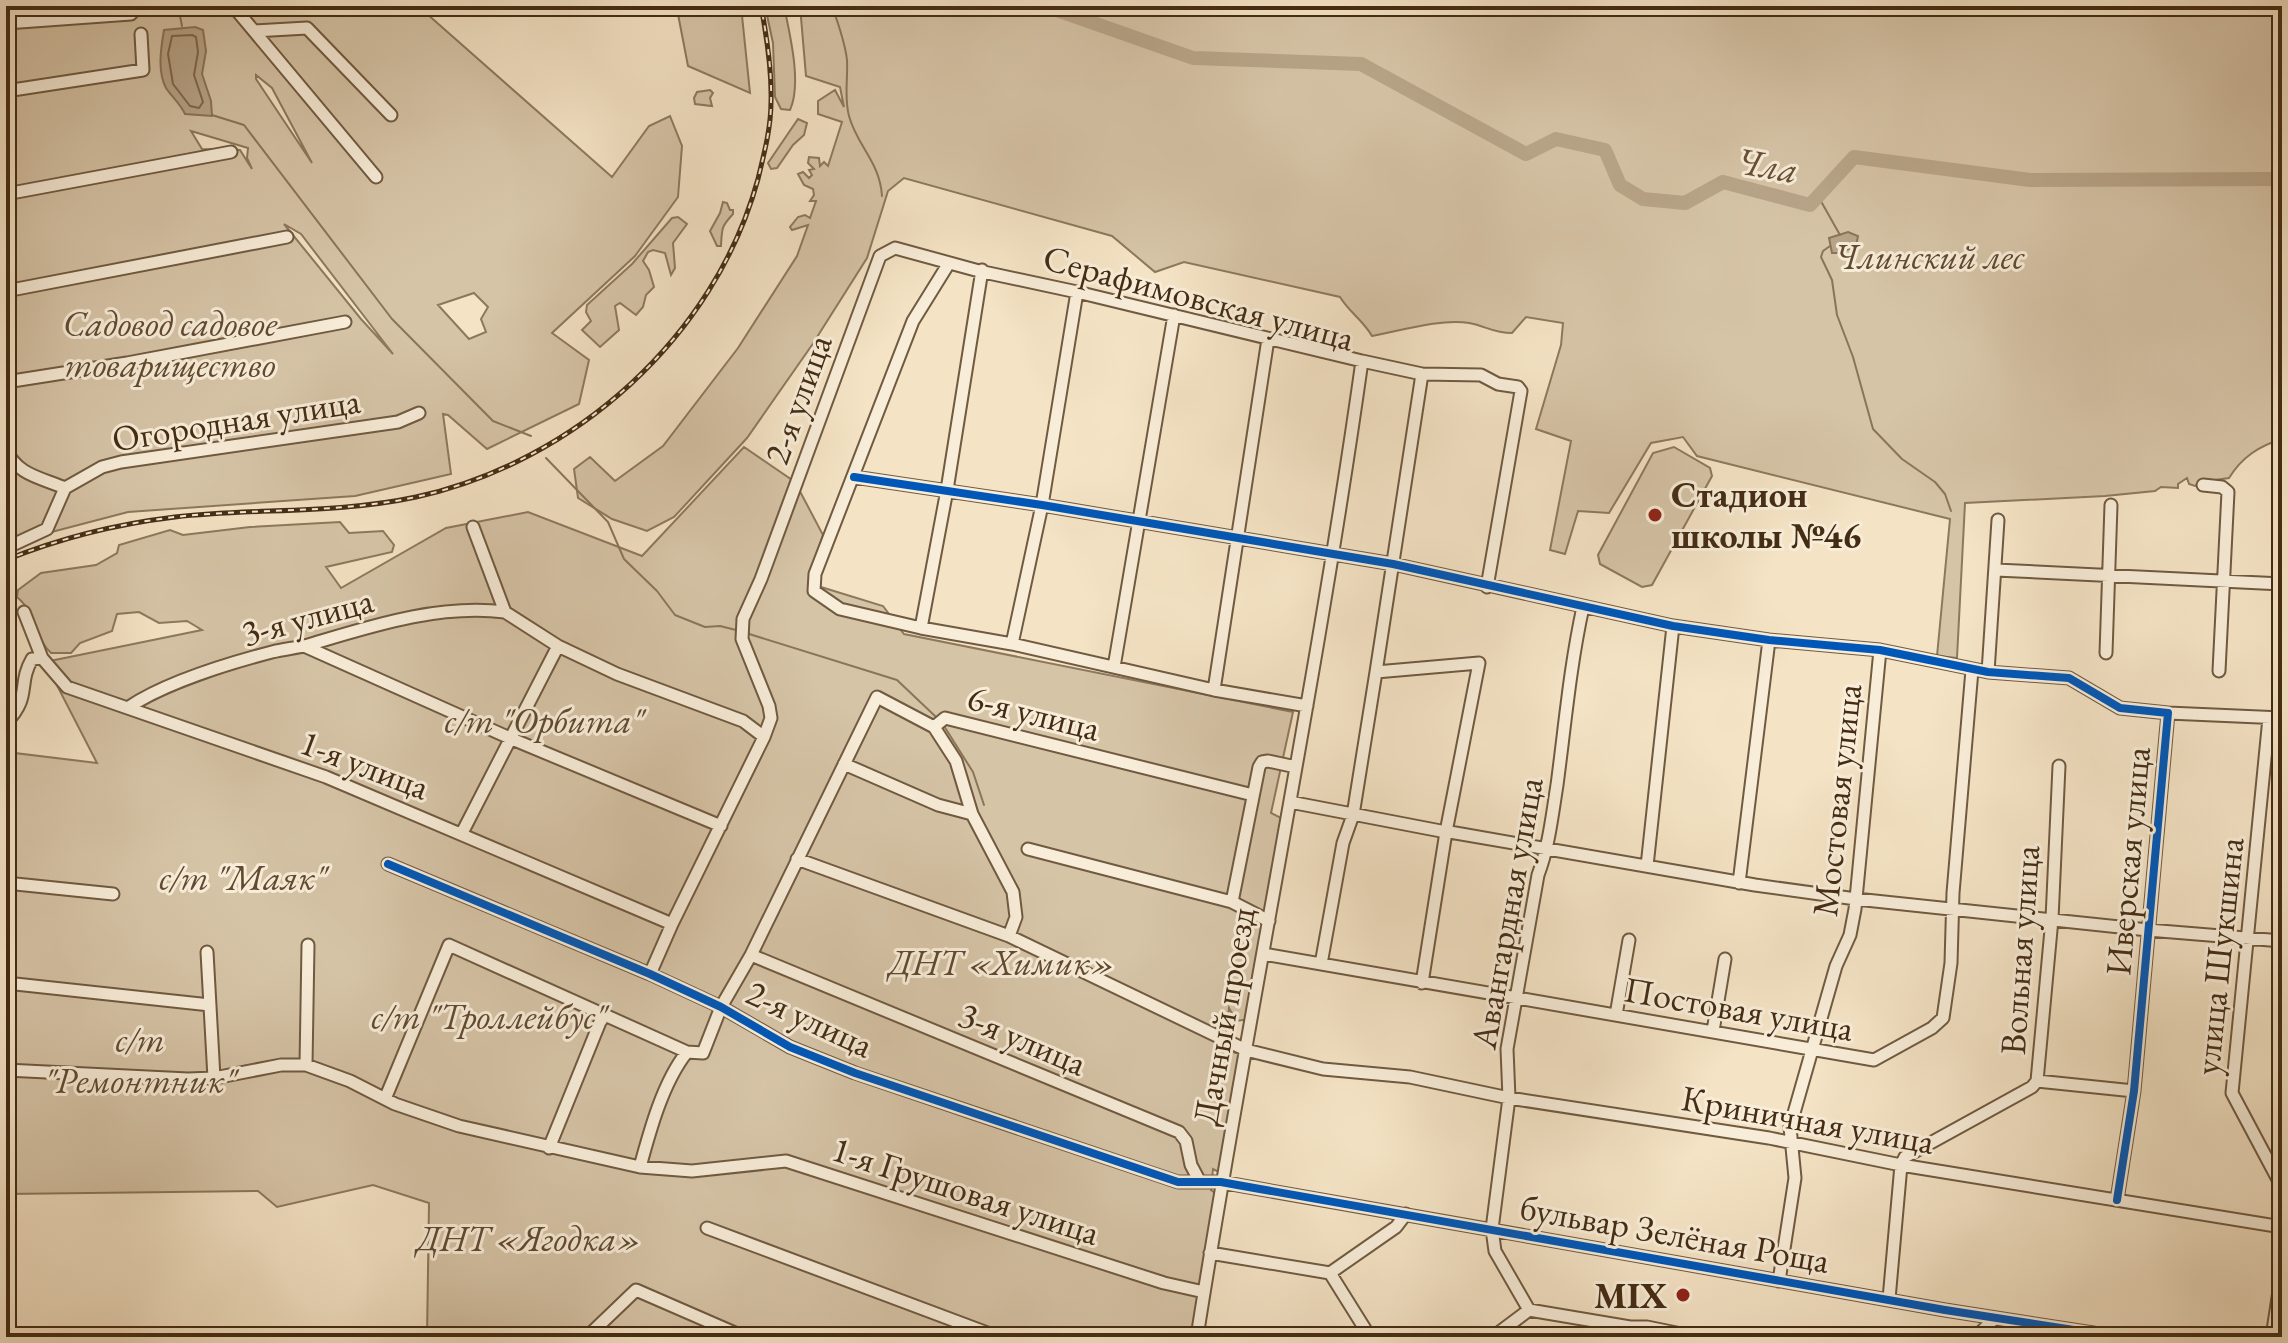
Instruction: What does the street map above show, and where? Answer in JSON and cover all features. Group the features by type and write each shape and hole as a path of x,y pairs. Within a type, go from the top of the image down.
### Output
{"street":[{"path":"233,6 376,177"},
{"path":"6,23 134,10"},
{"path":"254,31 307,28 391,115"},
{"path":"6,91 143,70 141,34"},
{"path":"6,194 231,152"},
{"path":"6,291 287,237"},
{"name":"Серафимовская улица","path":"880,256 895,248 1362,361 1334,555 1307,706"},
{"name":"2-я улица","path":"650,974 771,718 742,639 743,619 761,579 880,256"},
{"path":"949,263 913,321 815,574 814,591 840,609 921,628 1012,644 1214,690 1307,706"},
{"path":"921,628 947,490 982,270"},
{"path":"1012,644 1042,505 1077,292"},
{"path":"1114,667 1174,315"},
{"name":"Огородная улица","path":"6,382 345,322"},
{"path":"1214,690 1268,339"},
{"path":"1362,361 1422,374 1481,375 1498,384 1518,387 1521,391 1487,587"},
{"path":"1321,964 1343,843 1353,815 1422,374"},
{"name":"Огородная улица","path":"65,488 102,467 121,462 398,422 419,413"},
{"path":"6,449 14,466 21,471 65,488 47,529 6,548"},
{"name":"Иверская улица","path":"854,477 1393,564 1673,626 1769,640 1880,650 1972,670 2069,678 2120,708 2168,713 2134,1091 2117,1200"},
{"path":"2203,485 2222,487 2228,492 2219,671"},
{"path":"2106,653 2111,505"},
{"path":"1988,672 1998,520"},
{"path":"473,527 505,612"},
{"path":"1996,570 2282,584"},
{"name":"Авангардная улица","path":"1492,1229 1509,1098 1507,1049 1538,875 1548,849 1572,656 1583,607"},
{"name":"3-я улица","path":"129,707 197,676 273,651 304,646 356,629 459,609 505,612 558,646 617,674 743,721 764,737"},
{"name":"1-я улица","path":"24,612 42,658 67,687 326,777 672,924"},
{"path":"1647,866 1673,626"},
{"path":"1739,883 1769,640"},
{"path":"304,646 512,739 721,826"},
{"path":"462,833 558,646"},
{"name":"Мостовая улица","path":"1779,1281 1795,1178 1790,1127 1836,966 1850,935 1856,899 1880,650"},
{"path":"6,723 23,701 27,667 32,659 42,658"},
{"path":"1376,672 1479,663 1445,832 1422,983"},
{"name":"Постовая улица","path":"1264,954 1874,1060 1938,1024 1943,1018 1951,963 1972,670"},
{"name":"2-я улица","path":"687,1052 703,1053 721,1007 751,955 877,697 934,727"},
{"name":"Дачный проезд","path":"1197,1337 1221,1182 1307,706"},
{"path":"2168,713 2282,718"},
{"name":"6-я улица","path":"1009,936 1016,917 1013,892 972,814 956,761 934,727 945,718 1253,795"},
{"name":"улица Шукшина","path":"2269,718 2232,1093 2282,1187"},
{"path":"1232,902 1262,762 1296,767"},
{"path":"844,764 938,805 972,814"},
{"name":"Вольная улица","path":"1901,1165 1905,1157 1914,1151 2032,1087 2037,1081 2052,919 2059,766"},
{"path":"1290,802 1739,883 1856,899 2282,941"},
{"path":"1028,849 1232,902 1269,921"},
{"name":"Криничная улица","path":"797,859 1009,936 1246,1050 1323,1069 1410,1077 1509,1098 2282,1227"},
{"name":"2-я улица","path":"388,864 650,974 721,1007 790,1047 855,1073 1178,1182 1221,1182"},
{"path":"6,883 113,894"},
{"path":"1616,1015 1629,940"},
{"path":"6,1070 188,1079 214,1078 281,1065 306,1065 308,945"},
{"path":"385,1099 449,945 687,1052 678,1063 660,1103 640,1167"},
{"path":"207,952 214,1078"},
{"name":"3-я улица","path":"751,955 1179,1132 1186,1141 1191,1165 1200,1182"},
{"path":"1713,1031 1725,959"},
{"path":"6,983 210,1005"},
{"path":"549,1148 605,1015"},
{"name":"1-я Грушовая улица","path":"306,1065 459,1126 640,1167 708,1169 786,1161 1164,1283 1204,1292"},
{"path":"2037,1081 2134,1091"},
{"path":"1889,1299 1901,1165"},
{"name":"бульвар Зелёная Роща","path":"1221,1182 1779,1281 2119,1337"},
{"path":"1210,1253 1330,1273 1396,1227 1406,1214"},
{"path":"707,1228 998,1337"},
{"path":"1492,1229 1495,1251 1529,1310 1628,1332 1647,1327 1696,1337"},
{"path":"2272,1337 2282,1271"},
{"path":"1330,1273 1370,1337"},
{"path":"587,1337 636,1290 744,1337"},
{"path":"1493,1337 1529,1310"},
{"path":"1976,1337 1995,1318"},
{"path":"2032,1337 2034,1324"}],"green space":[{"name":"Садовод садовое товарищество","path":"6,6 418,6 612,177 649,126 670,116 682,146 678,197 635,256 552,333 589,360 579,404 487,449 443,414 451,474 355,496 128,512 6,544","holes":["256,75 272,88 312,163","191,131 248,148 247,158 252,169 240,150 202,149","284,224 301,234 393,354","474,293 488,307 481,319 486,332 469,339 438,305"]},
{"path":"653,6 741,6 750,93 688,66 677,9"},
{"path":"765,6 784,6 795,73 790,110 781,109 775,97 773,43"},
{"name":"Члинский лес","path":"800,6 2282,6 2282,439 2252,453 2229,478 2201,482 2195,486 2189,484 2187,478 2178,484 2178,488 2161,487 2155,491 1965,503 1957,658 1937,656 1950,519 1697,456 1683,437 1651,443 1609,513 1578,511 1565,554 1550,550 1571,441 1536,429 1561,345 1563,323 1526,317 1512,333 1469,323 1446,322 1372,336 1340,297 1184,262 1155,272 1112,236 904,178 888,191 867,258 812,345 747,438 674,517 647,531 612,519 578,498 574,469 590,457 615,481 663,446 738,348 797,256 808,225 792,230 790,227 798,217 805,215 810,218 816,201 810,201 814,195 813,189 804,185 798,174 803,172 809,178 812,175 809,170 814,169 808,163 809,157 819,158 820,166 824,162 828,166 842,122 818,114 818,101 835,90 844,107 840,87 806,76"},
{"path":"710,90 713,93 710,98 712,106 695,104 697,92"},
{"path":"798,119 807,123 804,135 777,168 771,169 768,163"},
{"path":"723,202 733,210 733,214 723,228 721,246 717,246 710,231"},
{"path":"678,217 687,224 673,243 675,268 671,275 665,253 648,252 643,261 654,287 646,295 643,307 636,315 620,303 615,306 619,330 600,347 582,330 591,321 586,312 587,305 632,264 672,218"},
{"path":"744,447 795,482 823,535 808,583 883,606 904,634 1293,712 1271,813 1283,819 1250,1019 1236,1021 1229,1008 1222,1062 1229,1051 1240,1054 1221,1173 1213,1169 1211,1190 1218,1195 1192,1334 1183,1333 1182,1337 427,1337 429,1203 373,1185 277,1207 258,1191 6,1194 6,752 97,763 45,662 202,630 187,621 159,623 139,612 117,614 112,631 80,643 71,653 51,653 29,612 17,597 18,590 41,573 96,565 117,553 119,545 170,530 183,535 250,527 340,522 349,533 383,531 394,545 392,552 326,567 341,588 446,528 528,512 642,556"},
{"name":"Стадион школы №46","path":"1674,447 1710,468 1712,476 1652,585 1642,587 1600,564 1598,555 1653,453"}],"water":[{"path":"195,27 203,30 206,51 202,74 211,101 212,116 185,114 166,88 161,74 164,30"},
{"path":"1848,232 1858,236 1856,246 1832,253 1829,238"}],"waterway":[{"path":"178,6 182,26"},
{"path":"832,6 846,53 849,116 877,173 882,196"},
{"name":"Чла","path":"1045,6 1193,58 1361,64 1526,154 1556,139 1605,150 1620,185 1643,199 1685,203 1723,182 1810,205 1854,157 2030,180 2282,179"},
{"path":"212,115 244,125 392,319 493,421 531,436"},
{"path":"1818,196 1840,235"},
{"path":"1830,246 1821,257 1832,280 1837,315 1853,357 1873,429 1902,459 1935,482 1945,494 1951,511"},
{"path":"546,458 608,522 624,559 657,591 675,615 705,627 720,626 736,630"},
{"path":"746,633 897,680 935,716"},
{"path":"944,726 973,772 984,805"}],"railway":[{"path":"6,560 68,539 153,520 205,514 356,506 416,497 475,480 530,455 583,423 630,384 673,340 709,290 737,237 758,179 770,121 770,66 761,6"}],"cycle path":[{"path":"854,477 1393,564 1673,626 1769,640 1880,650 1988,672 2069,678 2120,708 2168,713 2134,1091 2117,1200"},
{"path":"388,864 650,974 721,1007 790,1047 855,1073 1178,1182 1221,1182 1945,1310 2119,1337"}],"place":[{"name":"Стадион школы №46","path":"1655,515"},
{"name":"MIX","path":"1683,1295"}],"park label":[{"name":"с/т \"Орбита\"","path":"544,720"},
{"name":"с/т \"Маяк\"","path":"243,877"},
{"name":"ДНТ «Химик»","path":"1002,962"},
{"name":"с/т \"Троллейбус\"","path":"489,1016"},
{"name":"с/т \"Ремонтник\"","path":"140,1060"},
{"name":"ДНТ «Ягодка»","path":"529,1238"}]}
